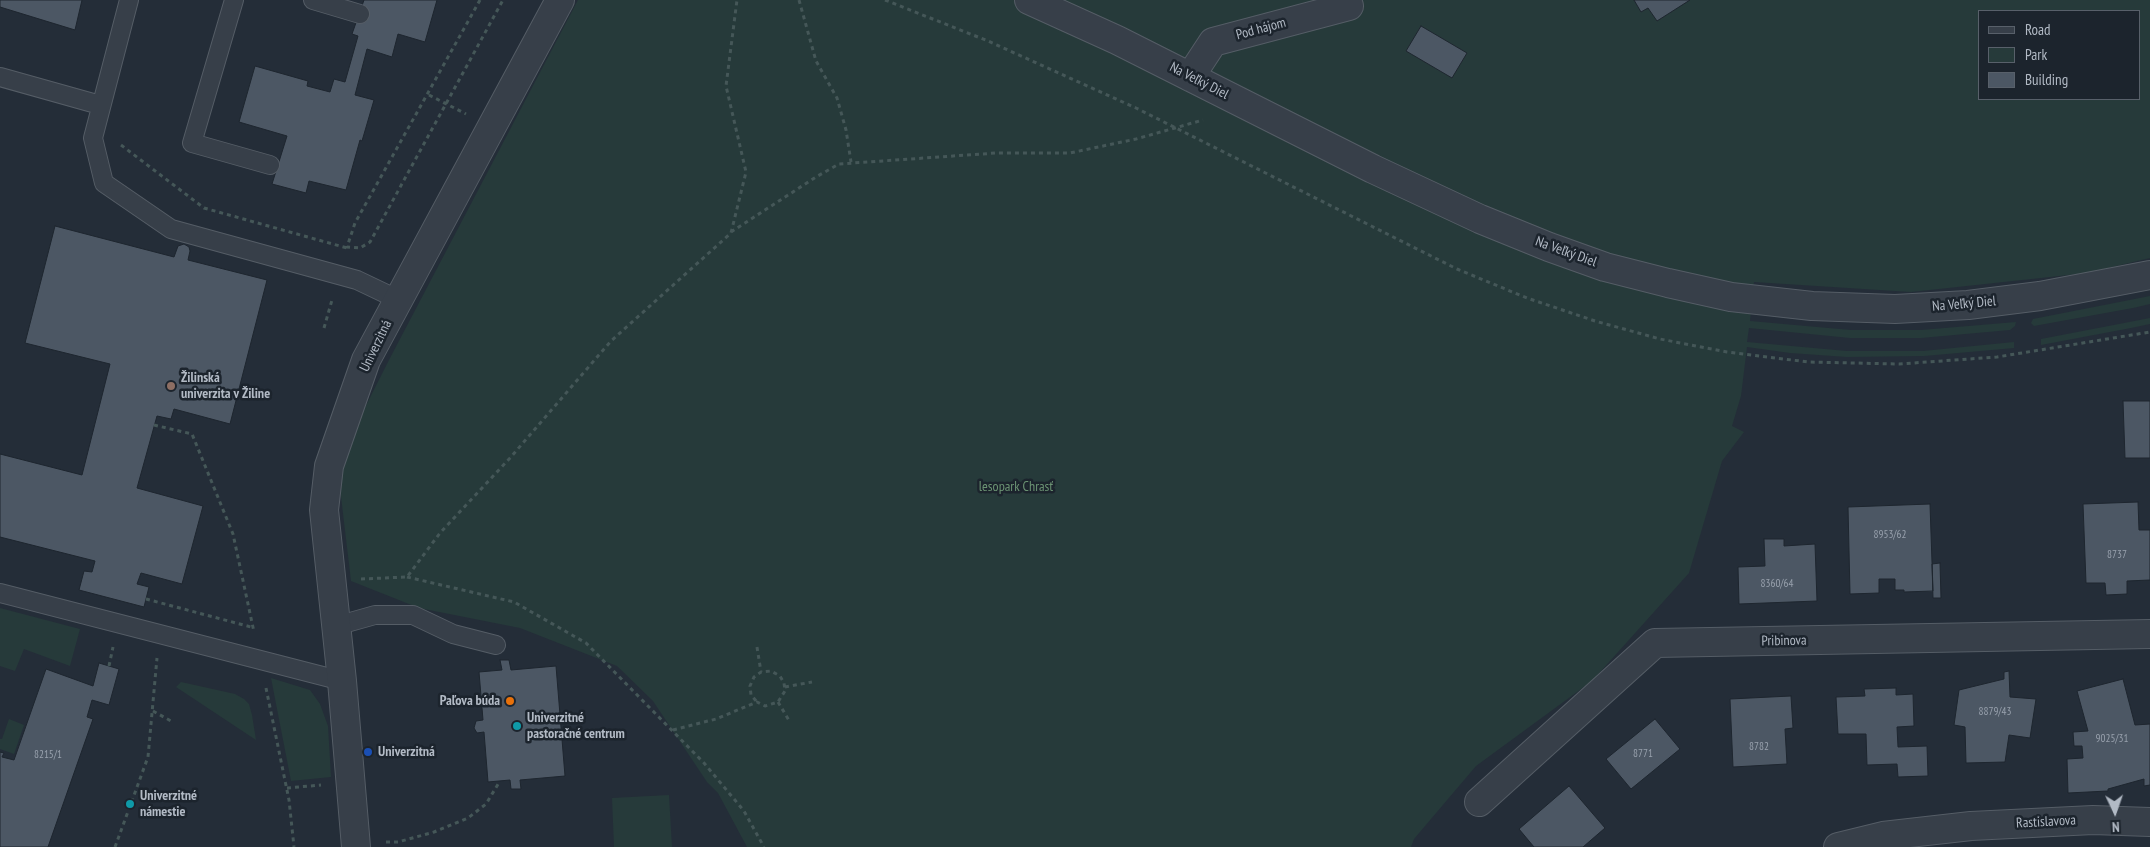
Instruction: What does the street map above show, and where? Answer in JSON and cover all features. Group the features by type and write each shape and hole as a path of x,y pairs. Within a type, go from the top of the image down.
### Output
{"street":[{"name":"Univerzitná","path":"356,844 342,681 324,510 329,466 366,360 560,0"},
{"name":"Na Veľký Diel","path":"1029,0 1190,77 1373,169 1480,218 1549,247 1606,267 1668,283 1731,297 1812,306 1904,309 1968,305 2040,296 2150,275"},
{"name":"Pod hájom","path":"1190,77 1213,42 1349,6"},
{"name":"Pribinova","path":"1479,802 1655,643 2150,634"},
{"name":"Rastislavova","path":"1838,847 1883,836 1973,836 2092,820 2150,822"}],"lane":[{"path":"129,0 100,105 93,138 104,184 170,229 357,280 399,300"},
{"path":"234,0 192,143 270,165"},
{"path":"313,0 360,14"},
{"path":"0,77 100,105"},
{"path":"0,593 342,681"},
{"path":"336,626 374,615 413,615 453,634 496,644"}],"path":[{"path":"480,0 355,223 347,247 360,248 370,242 503,0"},
{"path":"731,233 746,172 726,86 737,0"},
{"path":"799,0 816,61 837,98 846,130 851,162"},
{"path":"429,94 492,129"},
{"path":"407,577 440,533 510,458 611,341 731,233 816,177 839,164 851,162 996,153 1070,153 1136,139 1203,120"},
{"path":"154,425 192,434 233,534 251,627 260,640 260,660 289,800 294,847"},
{"path":"332,585 367,578 407,577 514,602 586,643 673,730 744,811 764,847"},
{"path":"146,599 251,627"},
{"path":"115,847 148,757 159,633"},
{"path":"758,647 761,672"},
{"path":"772,671 780,676 785,687 778,702 765,706 757,702 751,695 750,686 754,677 761,672 772,671"},
{"path":"785,687 812,682"},
{"path":"673,730 716,719 757,702"},
{"path":"778,702 790,722"},
{"path":"153,711 171,722"},
{"path":"356,844 398,842 434,832 468,818 486,804 500,781"}],"green space":[{"name":"lesopark Chrasť","path":"578,0 2150,0 2150,258 2087,273 1911,292 1754,282 1750,321 1851,330 1921,330 2016,322 2015,326 2010,330 1921,338 1850,338 1749,328 1747,342 1847,351 1923,351 2014,342 2014,348 1924,356 1847,357 1790,353 1747,347 1741,396 1732,426 1744,432 1722,461 1689,573 1592,681 1476,766 1414,839 1411,847 747,847 718,793 707,782 653,701 617,666 520,628 419,608 351,581 337,463"},
{"path":"2150,296 2150,304 2133,308 2034,326 2031,323 2033,319"},
{"path":"2150,318 2150,324 2041,345 2041,339"},
{"path":"0,608 80,629 70,666 24,649 15,671 0,666"},
{"path":"271,678 310,690 320,704 328,726 331,777 291,781"},
{"path":"181,682 235,694 244,699 249,704 256,740 176,687"},
{"path":"9,719 24,725 14,754 0,749 0,739 2,739"},
{"path":"669,795 672,847 614,847 612,798"}],"building":[{"path":"0,0 82,0 75,30 0,7"},
{"path":"364,0 437,0 425,42 398,34 392,57 367,49 355,95 374,100 346,190 309,181 306,193 272,184 287,136 239,122 255,66 308,81 307,86 330,92 334,79 345,82 358,36 352,34"},
{"path":"1634,0 1690,0 1657,21 1648,8 1641,12"},
{"path":"1421,26 1467,53 1452,78 1406,51"},
{"path":"55,226 174,257 178,246 184,244 189,247 190,251 188,260 267,280 230,424 174,409 171,419 157,416 137,488 203,506 182,584 141,573 137,584 149,587 144,607 79,590 84,571 92,572 95,561 0,537 0,454 82,475 110,364 25,343"},
{"path":"2123,401 2150,401 2150,458 2125,458"},
{"path":"2138,502 2139,530 2150,530 2150,580 2127,581 2127,594 2106,595 2105,583 2086,583 2083,504"},
{"path":"1930,504 1933,591 1904,592 1904,590 1895,590 1895,579 1879,579 1879,593 1850,594 1848,507"},
{"path":"1764,539 1784,539 1784,546 1815,544 1817,601 1739,604 1738,567 1765,566"},
{"path":"1940,563 1941,598 1933,598 1932,564"},
{"name":"Univerzitné pastoračné centrum","path":"500,660 509,660 511,670 556,666 565,776 520,780 521,789 511,789 510,780 488,782 484,732 477,733 474,728 476,721 483,720 479,672 502,670"},
{"path":"99,663 119,669 109,705 92,700 87,717 93,719 48,847 0,847 0,752 4,753 2,757 14,760 46,669 93,686"},
{"path":"2009,671 2010,697 2036,699 2030,738 2009,735 2005,762 1966,763 1965,727 1954,725 1959,690 2004,679 2004,672"},
{"path":"2123,679 2135,725 2150,724 2150,785 2144,786 2144,779 2108,789 2108,791 2068,793 2067,759 2083,758 2082,746 2074,746 2073,732 2088,731 2077,691"},
{"path":"1896,688 1896,695 1913,694 1914,726 1897,727 1898,747 1927,746 1928,776 1898,777 1897,764 1867,765 1866,734 1838,734 1836,697 1865,696 1864,689"},
{"path":"1791,696 1793,728 1785,729 1787,764 1733,767 1730,699"},
{"path":"1655,719 1680,749 1631,789 1606,759"},
{"path":"1569,786 1605,828 1583,847 1534,847 1519,829"}],"place":[{"name":"Žilinská univerzita v Žiline","path":"171,386"},
{"name":"Paľova búda","path":"510,701"},
{"name":"Univerzitné pastoračné centrum","path":"517,726"},
{"name":"Univerzitná","path":"368,752"},
{"name":"Univerzitné námestie","path":"130,804"}]}
